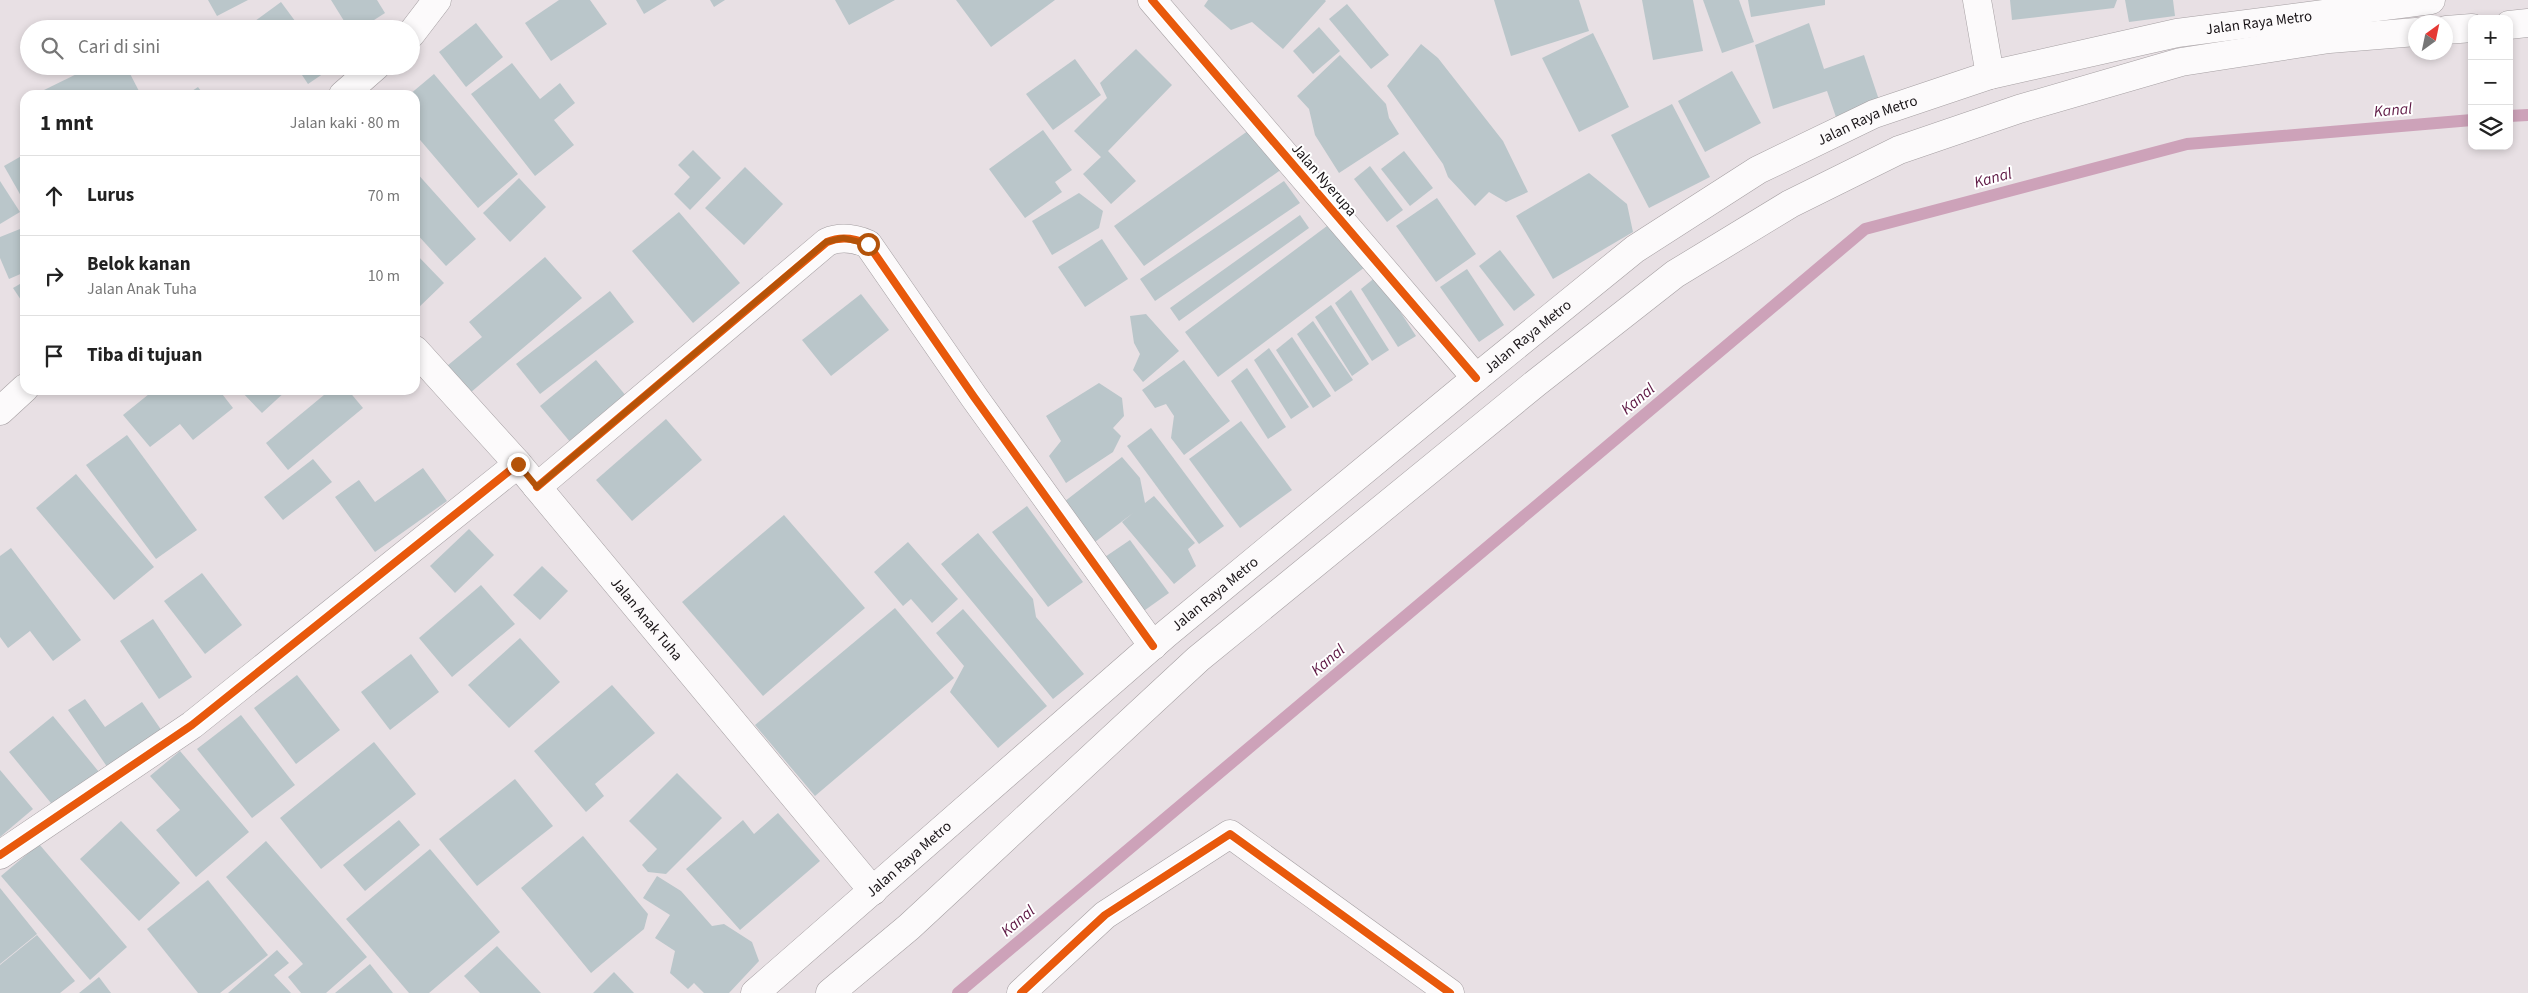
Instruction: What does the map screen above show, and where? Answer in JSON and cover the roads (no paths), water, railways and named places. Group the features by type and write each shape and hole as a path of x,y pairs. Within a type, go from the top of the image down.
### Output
{"main road":[{"path":"420,23 438,0"},
{"name":"Jalan Nyerupa","path":"1152,0 1476,378"},
{"path":"1977,0 1990,75"},
{"name":"Jalan Raya Metro","path":"754,993 874,891 1153,646 1476,378 1635,248 1758,170 1874,114 1990,75 2177,34 2431,0"},
{"path":"2513,25 2528,23"},
{"path":"2453,29 2468,28"},
{"path":"830,993 909,927 1198,659 1528,389 1675,274 1790,204 1899,150 2019,110 2181,62 2329,39 2408,33"},
{"path":"349,90 366,75"},
{"path":"537,487 826,242 843,238 858,240 868,244 974,397 1153,646"},
{"name":"Jalan Anak Tuha","path":"420,356 518,464 874,891"},
{"path":"0,411 20,393"},
{"path":"0,855 192,725 518,464"},
{"path":"1021,993 1105,915 1230,834 1450,993"}],"waterway":[{"name":"Kanal","path":"2513,116 2528,115"},
{"name":"Kanal","path":"958,993 1865,229 2187,144 2468,120"}]}
